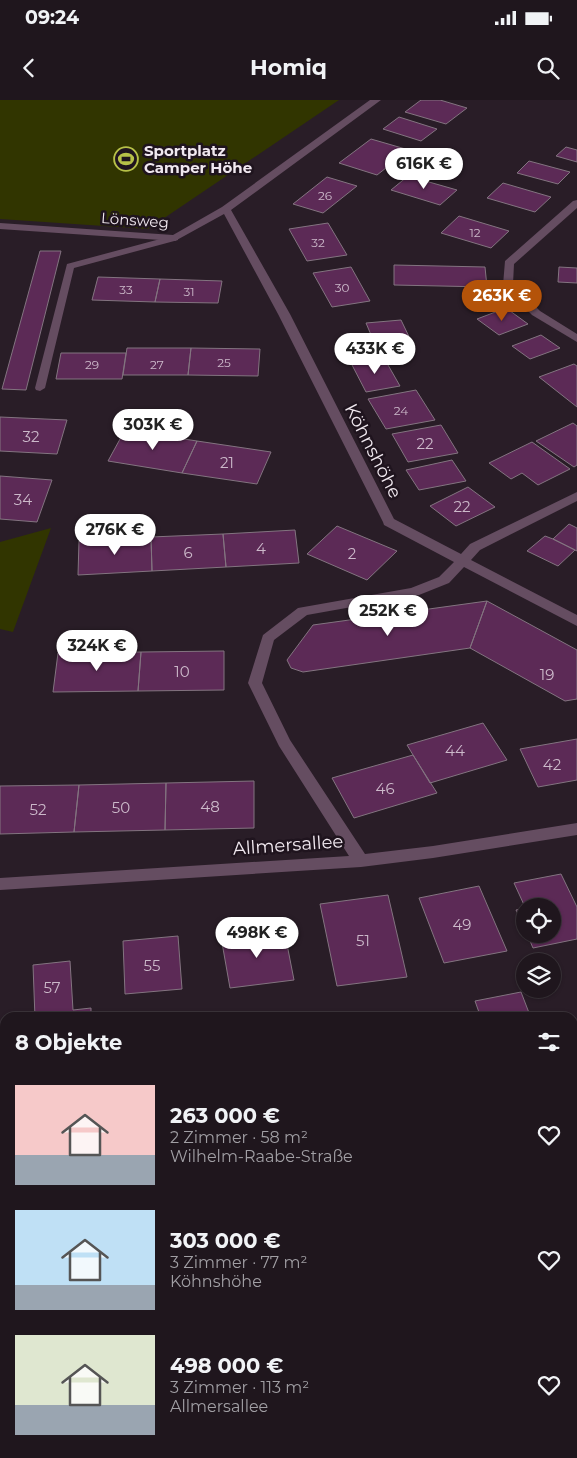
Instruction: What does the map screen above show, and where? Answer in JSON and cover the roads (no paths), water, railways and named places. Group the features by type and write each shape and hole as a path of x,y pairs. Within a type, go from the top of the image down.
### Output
{"street":[{"name":"Lönsweg","path":"0,226 175,238 226,209 376,100"},
{"path":"577,203 509,263 508,285 536,313 577,339"},
{"name":"Köhnshöhe","path":"226,209 284,314 389,522 577,621"},
{"path":"361,861 284,742 255,683 268,638 303,611 414,592 444,580 475,547 577,496"},
{"name":"Allmersallee","path":"0,884 361,861 433,852 577,828"}],"lane":[{"path":"40,388 70,266 175,238"}],"place":[{"name":"Sportplatz Camper Höhe","path":"126,159"}]}
